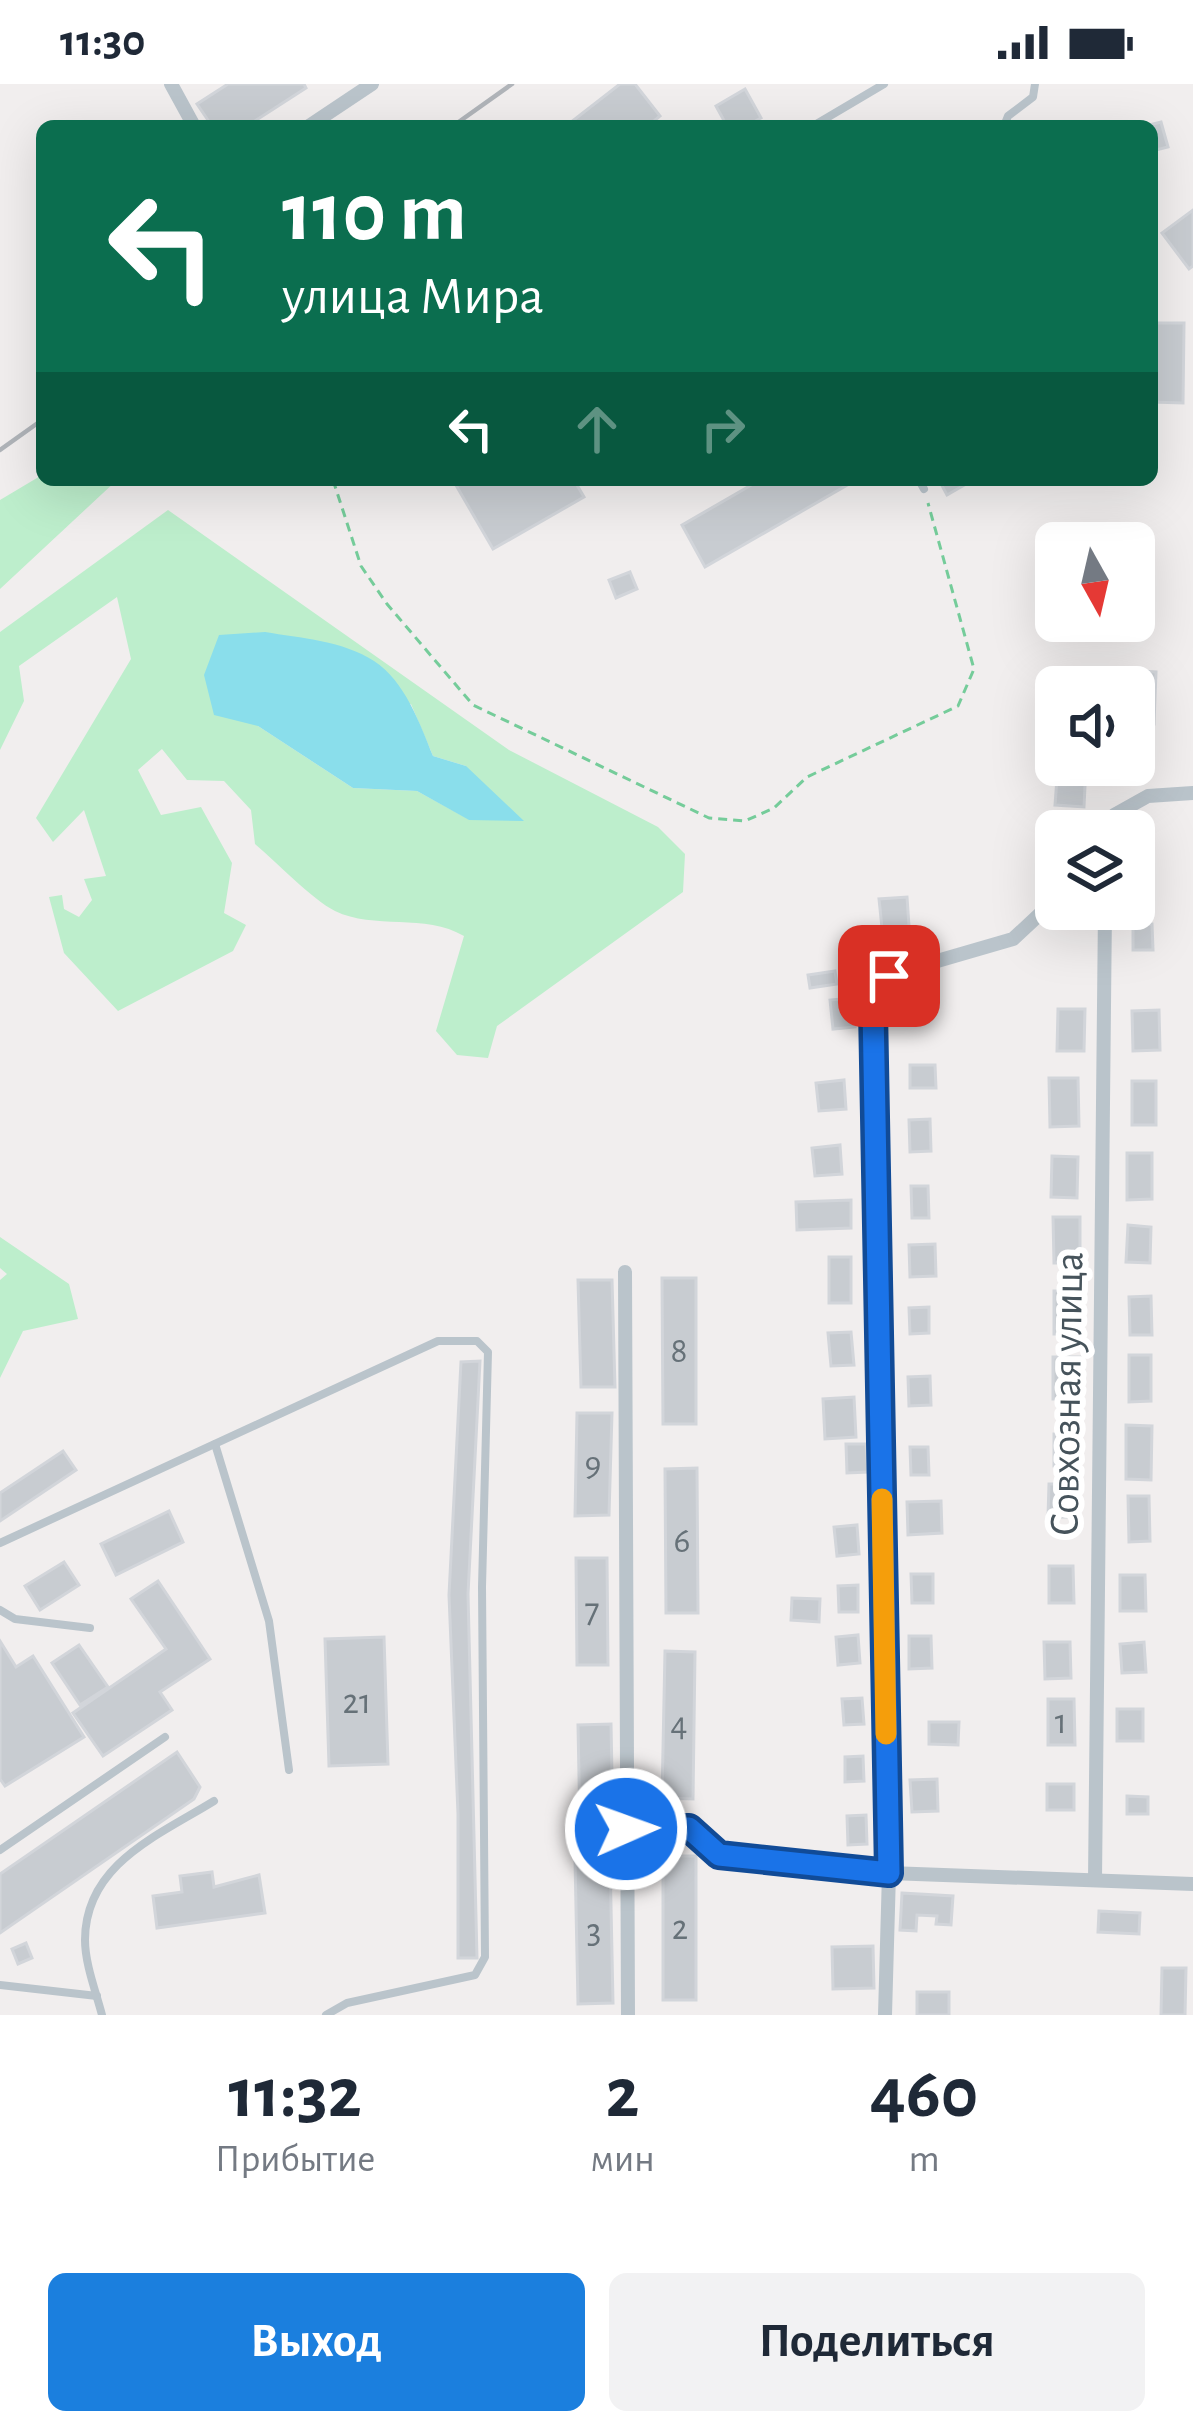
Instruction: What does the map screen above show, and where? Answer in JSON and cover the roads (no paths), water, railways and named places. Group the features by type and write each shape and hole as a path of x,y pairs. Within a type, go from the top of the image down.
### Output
{"street":[{"path":"171,84 191,120"},
{"path":"318,120 372,84"},
{"path":"1130,810 1148,796 1193,794"},
{"path":"885,2015 889,1873 873,1009 889,976 1013,939 1035,919"},
{"name":"Совхозная улица","path":"1095,1880 1105,930"},
{"path":"625,1272 628,2015"},
{"path":"626,1829 689,1828 719,1855 889,1873 1193,1884"}],"lane":[{"path":"823,120 884,84"},
{"path":"1006,120 1033,97 1035,84"},
{"path":"0,1543 438,1341 478,1341 488,1352 482,1587 485,1957 475,1975 346,2003 326,2015"},
{"path":"215,1444 269,1621 289,1770"},
{"path":"0,1610 15,1619 90,1628"},
{"path":"0,1850 165,1737"},
{"path":"102,2015 85,1940 96,1888 119,1860 214,1801"},
{"path":"0,1985 97,1996"}],"water":[{"path":"265,632 336,645 374,661 403,691 433,756 466,766 524,821 469,820 417,791 353,788 258,726 214,715 204,675 219,635"}],"railway":[{"path":"461,120 512,84"},
{"path":"0,450 36,424"}]}
